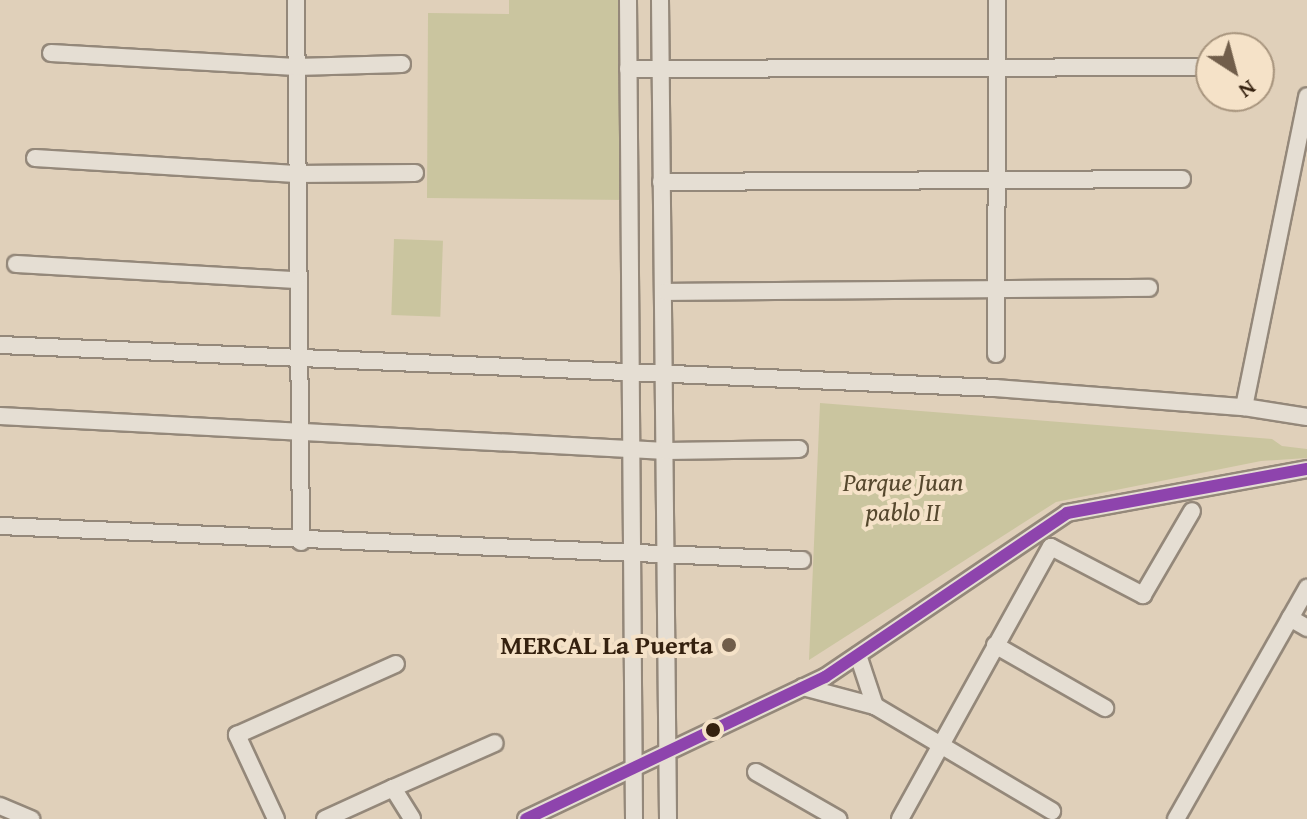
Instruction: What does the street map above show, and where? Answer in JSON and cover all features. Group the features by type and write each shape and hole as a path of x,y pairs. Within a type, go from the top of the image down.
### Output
{"street":[{"path":"296,0 301,542"},
{"path":"628,0 635,556 634,819"},
{"path":"660,0 661,182 666,292 668,819"},
{"path":"996,354 997,0"},
{"path":"51,53 296,67 402,64"},
{"path":"628,69 1195,67"},
{"path":"1244,407 1307,96"},
{"path":"35,158 296,174 415,173"},
{"path":"661,182 1182,179"},
{"path":"16,264 297,280"},
{"path":"666,292 1149,288"},
{"path":"0,345 995,388 1244,407 1307,417"},
{"path":"0,416 666,451 799,449"},
{"path":"526,819 803,687 858,655 1067,513 1307,469"},
{"path":"900,819 1051,547 1143,595 1192,511"},
{"path":"0,526 666,558 802,560"},
{"path":"1176,819 1307,588"},
{"path":"1290,618 1307,628"},
{"path":"995,645 1105,708"},
{"path":"858,655 875,706"},
{"path":"276,819 237,735 396,664"},
{"path":"803,687 875,706 1052,811"},
{"path":"325,819 495,743"},
{"path":"756,772 838,819"},
{"path":"393,788 412,819"},
{"path":"0,806 31,819"}],"green space":[{"path":"509,0 622,0 628,200 427,198 428,13 509,14"},
{"path":"394,239 443,241 440,317 391,315"},
{"name":"Parque Juan pablo II","path":"820,403 1272,439 1282,446 1307,449 1307,458 1261,461 1056,502 809,660"}],"transit line":[{"path":"526,819 825,677 1067,513 1307,469"}],"place":[{"name":"MERCAL La Puerta","path":"729,645"}]}
